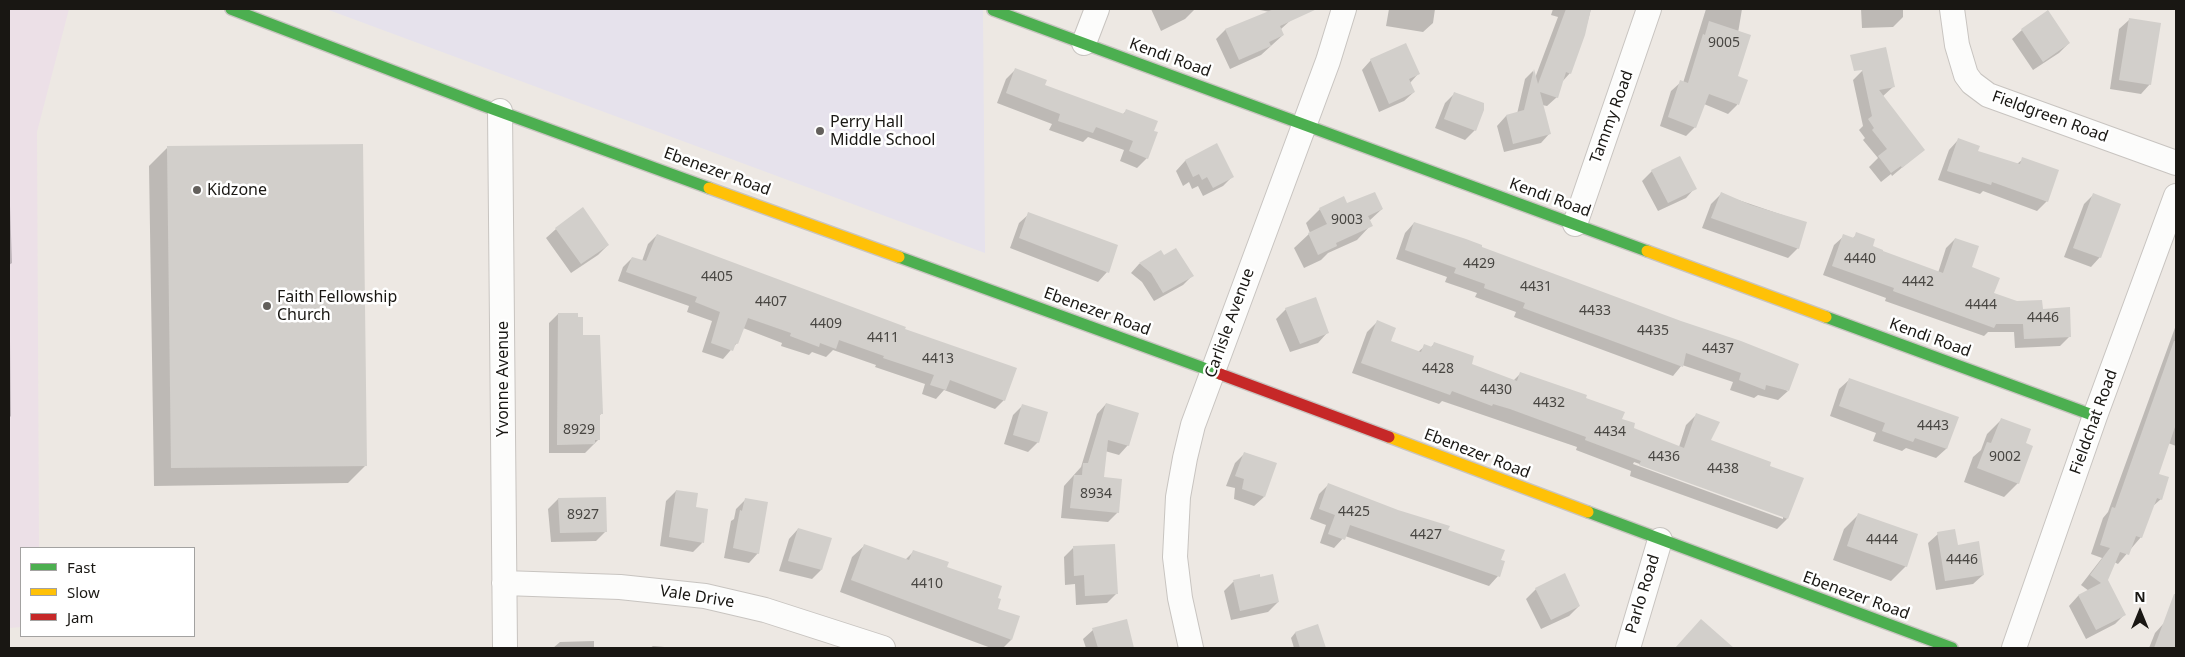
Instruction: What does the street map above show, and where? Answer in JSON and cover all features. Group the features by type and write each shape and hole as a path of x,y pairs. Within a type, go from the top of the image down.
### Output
{"street":[{"name":"Ebenezer Road","path":"231,9 1952,648"},
{"path":"1084,44 1097,9"},
{"name":"Carlisle Avenue","path":"1191,648 1180,598 1175,557 1177,505 1193,426 1328,61 1344,9"},
{"name":"Tammy Road","path":"1575,224 1649,9"},
{"name":"Fieldgreen Road","path":"1952,9 1957,44 1966,75 1972,83 1988,95 2176,163"},
{"name":"Kendi Road","path":"993,10 2095,416"},
{"name":"Yvonne Avenue","path":"500,110 505,648"},
{"name":"Fieldchat Road","path":"2014,648 2095,416 2176,196"},
{"name":"Parlo Road","path":"1628,648 1660,540"},
{"name":"Vale Drive","path":"504,583 620,587 705,596 765,610 883,648"}],"shaded area":[{"path":"9,9 69,9 37,132 39,547 20,547 20,627 9,628"},
{"name":"Perry Hall Middle School","path":"326,9 983,9 985,253"}],"building":[{"path":"1274,9 1317,9 1280,26 1284,35 1269,42 1271,46 1239,60 1225,29"},
{"path":"1566,9 1591,9 1585,35 1571,74 1566,72 1558,98 1540,92 1551,134 1513,144 1506,115 1524,110 1534,69 1538,84"},
{"path":"2048,10 2070,43 2043,62 2021,29"},
{"path":"2129,18 2161,23 2151,85 2119,80"},
{"path":"1709,21 1751,35 1738,76 1748,80 1739,105 1709,94 1696,128 1668,117 1680,80 1688,83 1703,34 1705,35"},
{"path":"1406,43 1420,74 1409,79 1415,92 1389,104 1370,59"},
{"path":"1886,47 1895,87 1879,90 1925,150 1902,168 1901,166 1891,173 1878,156 1887,149 1872,130 1874,128 1868,119 1872,116 1862,70 1854,71 1850,55"},
{"path":"1015,68 1047,80 1045,85 1124,114 1126,109 1158,121 1154,131 1158,132 1148,159 1129,151 1133,141 1096,127 1093,133 1058,121 1060,114 1006,93"},
{"path":"1454,92 1484,103 1484,110 1476,131 1444,119"},
{"path":"1958,138 1980,146 1978,151 2020,164 2022,157 2059,170 2048,202 1992,182 1991,185 1947,171"},
{"path":"1217,143 1234,177 1213,188 1207,177 1202,180 1199,174 1193,177 1185,160"},
{"name":"Faith Fellowship Church","path":"363,144 367,466 171,468 167,146"},
{"path":"1680,156 1697,189 1668,203 1651,170"},
{"path":"1375,192 1383,209 1368,216 1373,226 1336,243 1337,246 1318,255 1308,233 1327,224 1319,208 1344,196 1347,203"},
{"path":"1721,192 1751,205 1807,222 1799,249 1711,218"},
{"path":"2093,193 2121,204 2101,258 2073,248"},
{"path":"583,207 609,245 581,264 555,228"},
{"path":"1028,212 1118,245 1109,273 1019,238"},
{"path":"1414,222 1466,239 1482,245 1482,247 1799,364 1789,391 1766,385 1765,390 1739,380 1741,373 1686,353 1683,367 1523,308 1525,303 1484,288 1485,284 1454,273 1456,268 1405,250"},
{"path":"1856,232 1875,239 1873,246 1883,251 1943,273 1955,238 1979,246 1972,267 2000,278 1994,293 2017,301 2042,300 2043,309 2070,307 2071,337 2024,339 2023,324 1996,324 1994,328 1893,291 1894,288 1832,266 1843,234 1854,238"},
{"path":"657,234 906,327 905,329 1017,368 1005,401 950,380 946,390 930,385 934,375 883,358 884,356 839,340 836,349 820,343 819,347 790,336 791,333 748,318 738,344 736,343 733,351 711,343 720,312 695,302 697,297 626,272 632,257 646,261"},
{"path":"1176,248 1194,276 1163,293 1151,273 1139,263 1161,250 1164,255"},
{"path":"1316,297 1329,333 1300,344 1285,308"},
{"path":"558,313 578,313 578,317 583,317 583,335 600,335 603,414 600,414 600,440 595,440 595,444 557,445"},
{"path":"1377,320 1396,328 1391,341 1421,352 1424,344 1432,347 1434,342 1474,356 1472,364 1517,381 1520,372 1587,395 1586,398 1625,412 1622,419 1635,423 1634,428 1684,448 1696,413 1720,422 1711,440 1771,462 1770,466 1804,478 1788,519 1639,465 1641,461 1585,440 1586,437 1510,409 1493,404 1492,406 1452,391 1450,395 1361,363"},
{"path":"2174,341 2176,341 2176,424 2159,474 2169,477 2162,500 2157,498 2142,538 2136,536 2129,555 2120,552 2108,580 2126,615 2096,630 2078,595 2101,583 2090,575 2110,548 2100,545 2112,507 2115,508"},
{"path":"1849,378 1959,417 1947,449 1915,438 1913,442 1882,431 1885,423 1839,406"},
{"path":"1106,403 1139,413 1129,446 1108,440 1104,477 1122,479 1119,513 1070,508 1074,475 1082,475 1083,463 1088,463"},
{"path":"1022,404 1048,412 1039,443 1013,435"},
{"path":"2001,418 2031,429 2026,443 2033,446 2019,484 1977,468 1987,442 1991,443"},
{"path":"1244,452 1277,463 1265,497 1242,489 1244,479 1235,476"},
{"path":"1328,483 1398,510 1450,526 1448,530 1505,550 1501,560 1505,561 1500,577 1350,525 1345,540 1328,534 1335,515 1319,509"},
{"path":"676,490 698,493 696,507 708,509 704,543 669,537"},
{"path":"606,497 607,532 560,533 558,498"},
{"path":"745,498 768,502 759,554 733,548 740,510 742,511"},
{"path":"1858,513 1918,534 1907,567 1847,546"},
{"path":"798,528 832,538 822,570 788,561"},
{"path":"1955,529 1958,545 1979,541 1984,575 1945,581 1937,532"},
{"path":"864,544 909,560 913,550 949,562 947,567 1002,586 998,598 1001,599 998,609 1020,616 1012,640 851,580"},
{"path":"1115,544 1118,594 1085,596 1084,575 1074,576 1073,546"},
{"path":"1565,573 1580,606 1551,620 1535,588"},
{"path":"1260,574 1260,577 1273,574 1279,602 1240,611 1233,580"},
{"path":"2174,594 2176,594 2176,648 2154,648"},
{"path":"1127,619 1134,648 1098,648 1092,628"},
{"path":"1701,619 1734,648 1675,648"},
{"path":"1318,624 1326,648 1300,648 1295,632"}],"traffic: fast":[{"path":"231,9 482,105 709,188"},
{"path":"993,10 1647,251"},
{"path":"899,257 1220,374"},
{"path":"1826,317 2095,416"},
{"path":"1588,512 1952,648"}],"traffic: slow":[{"path":"709,188 899,257"},
{"path":"1647,251 1826,317"},
{"path":"1389,437 1588,512"}],"traffic: jam":[{"path":"1220,374 1389,437"}],"place":[{"name":"Perry Hall Middle School","path":"820,131"},
{"name":"Kidzone","path":"197,190"},
{"name":"Faith Fellowship Church","path":"267,306"}]}
